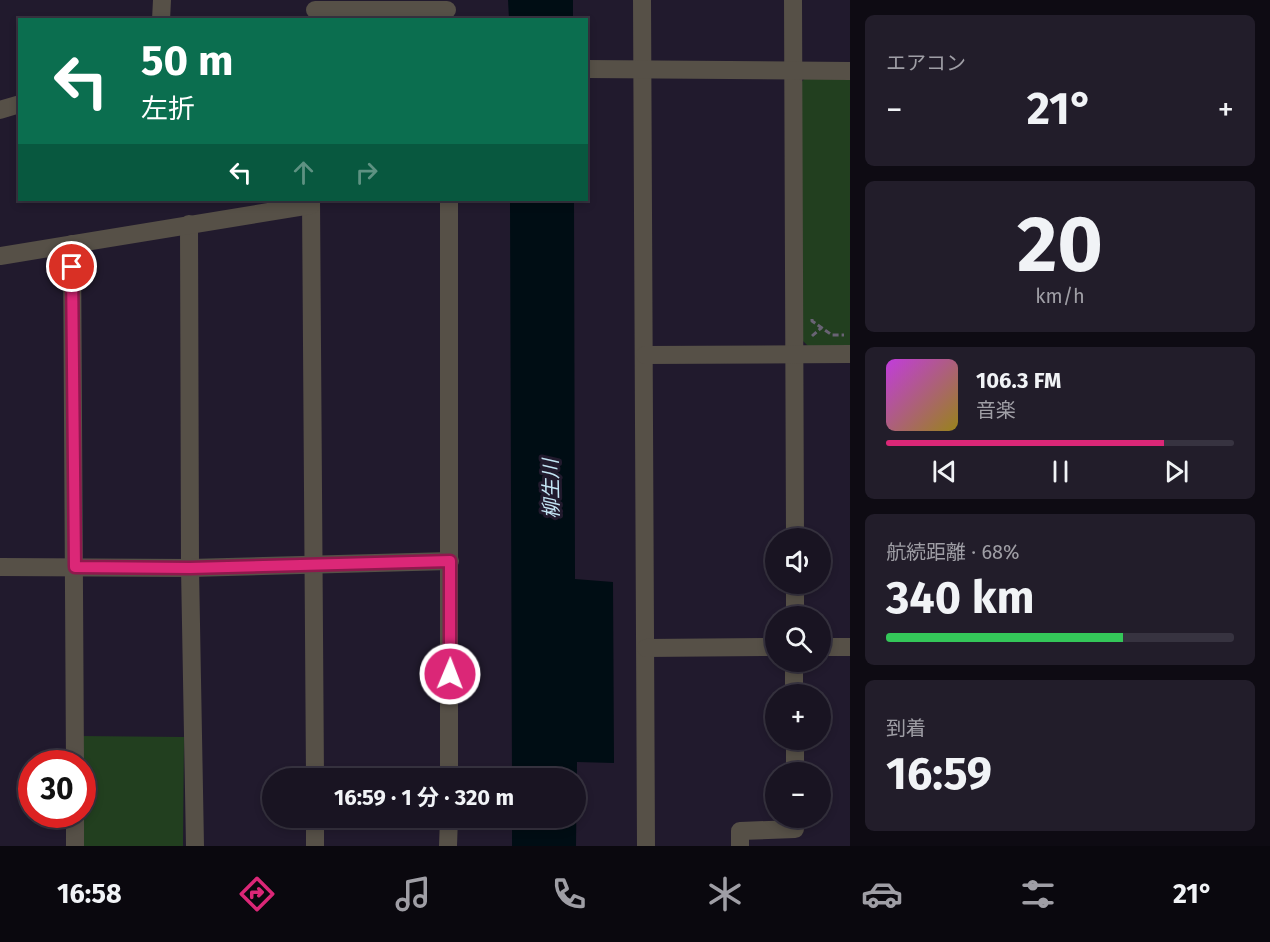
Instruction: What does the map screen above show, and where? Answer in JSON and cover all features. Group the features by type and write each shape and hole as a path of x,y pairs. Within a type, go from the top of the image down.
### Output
{"street":[{"path":"161,18 162,0"},
{"path":"642,0 646,846"},
{"path":"794,0 795,528"},
{"path":"315,10 447,10"},
{"path":"592,69 850,71"},
{"path":"0,110 18,105"},
{"path":"449,201 449,768"},
{"path":"0,256 311,202 315,768"},
{"path":"189,224 190,568 195,846"},
{"path":"72,244 75,750"},
{"path":"645,355 850,354"},
{"path":"0,567 190,568 450,561"},
{"path":"646,648 765,647"},
{"path":"831,647 850,647"},
{"path":"75,828 75,846"},
{"path":"315,828 315,846"},
{"path":"448,846 449,828"},
{"path":"740,846 740,831 795,831"}],"path":[{"path":"812,309 812,321 821,328 832,335 850,336"}],"green space":[{"path":"806,77 850,78 850,348 810,348 801,339 799,85"},
{"path":"79,736 184,737 183,846 79,846 80,828 96,828 96,750 80,750"}],"water":[{"path":"508,0 573,0 573,18 509,18"},
{"name":"柳生川","path":"510,201 574,201 575,579 613,582 614,763 577,762 577,768 512,768"},
{"path":"512,828 576,828 576,846 512,846"}],"route":[{"path":"72,267 75,567 190,568 450,561 450,674"}]}
